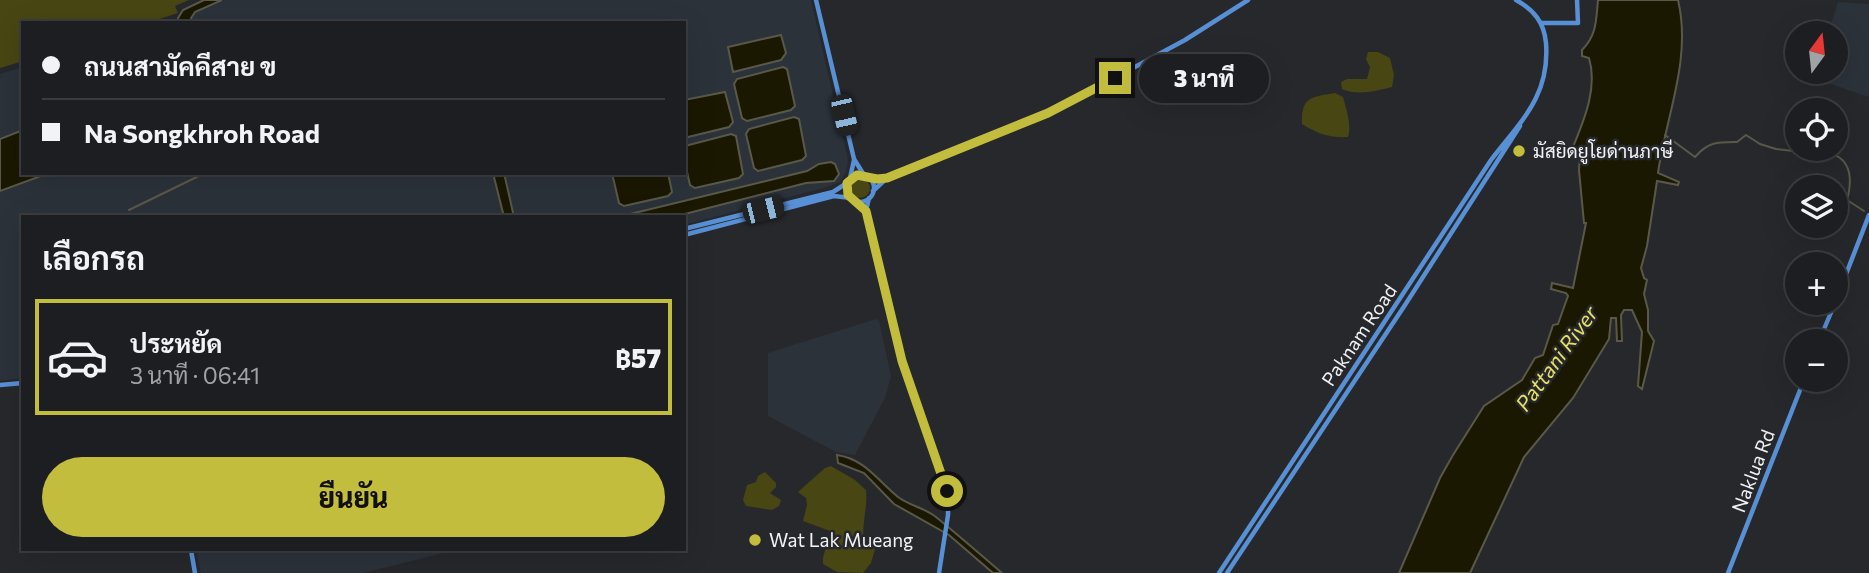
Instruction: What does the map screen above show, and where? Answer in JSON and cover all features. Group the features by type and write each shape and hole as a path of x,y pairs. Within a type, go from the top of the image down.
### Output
{"main road":[{"path":"816,0 854,159 873,184 873,191"},
{"path":"939,573 947,523 948,495 902,361 866,211 869,198 887,178 1070,102 1185,40 1248,0"},
{"path":"1517,0 1530,8 1542,23 1578,23 1577,0"},
{"name":"Paknam Road","path":"1219,573 1491,160 1540,93 1546,72 1542,23"},
{"name":"Paknam Road","path":"1227,573 1506,151 1526,114"},
{"path":"854,159 846,191 866,211"},
{"path":"686,229 833,192 857,175 887,178"},
{"path":"686,234 834,197 862,201 869,198"},
{"path":"1848,268 1869,215"},
{"path":"0,385 21,383"},
{"name":"Naklua Rd","path":"1728,573 1799,392"},
{"path":"1334,398 1340,402"},
{"path":"1249,527 1255,531"},
{"path":"191,551 195,573"}],"shaded area":[{"path":"0,0 189,0 175,6 178,13 153,21 21,21 21,62 0,68"},
{"path":"225,0 811,0 848,160 846,172 840,182 827,187 686,224 686,215 21,215 21,378 0,381 0,74 21,68 21,175 686,175 686,21 178,21"},
{"path":"1838,2 1869,4 1869,97 1831,84 1848,84 1848,21 1832,21"},
{"path":"1368,52 1378,52 1390,58 1394,75 1392,87 1360,92 1342,89 1341,82 1347,79 1367,79 1370,67 1366,59"},
{"path":"1335,93 1343,97 1349,122 1348,137 1324,135 1302,124 1306,103 1314,97"},
{"path":"860,178 867,181 870,188 867,195 860,198 853,195 850,188 853,181"},
{"path":"876,319 879,321 891,376 885,398 855,455 836,452 768,416 768,353"},
{"path":"831,466 866,490 864,543 875,549 871,563 863,573 837,572 823,564 830,531 803,521 806,498 798,492 825,468"},
{"path":"765,472 776,483 770,493 781,500 779,506 772,510 746,506 743,500 747,485 756,482 758,476"},
{"path":"196,551 451,551 363,573 201,573"}],"water":[{"path":"204,0 222,0 195,12 192,21 179,21 178,18 183,10"},
{"name":"Pattani River","path":"1598,0 1678,0 1681,22 1680,66 1658,173 1679,182 1678,185 1657,181 1641,268 1647,280 1644,294 1648,310 1648,331 1654,341 1642,389 1638,386 1642,332 1632,310 1624,310 1621,315 1622,341 1617,341 1616,318 1611,318 1609,339 1573,398 1524,457 1470,573 1399,573 1440,478 1484,406 1522,380 1535,358 1543,355 1553,325 1558,324 1568,296 1551,289 1552,283 1573,288 1586,223 1579,170 1580,155 1574,153 1573,147 1591,92 1589,58 1582,56 1582,50 1593,33"},
{"path":"781,35 786,53 781,60 733,72 728,47"},
{"path":"783,67 787,69 795,106 791,110 747,121 742,118 734,84 737,79"},
{"path":"725,92 733,122 729,127 686,138 686,100"},
{"path":"794,117 799,119 806,156 802,160 758,171 754,168 746,134 749,129"},
{"path":"21,131 21,175 44,175 0,191 0,139"},
{"path":"731,134 736,136 743,174 739,178 695,188 690,185 686,168 686,146"},
{"path":"819,164 835,164 839,174 834,181 806,183 681,215 626,215 807,171"},
{"path":"494,175 504,175 514,215 504,215"},
{"path":"612,175 668,175 672,192 668,196 624,206 619,203"},
{"path":"837,455 856,461 898,497 936,517 1002,573 993,573 949,535 894,504 864,473 838,463"}],"waterway":[{"path":"1665,135 1695,157 1710,145 1737,142 1746,135 1760,144 1776,149 1837,156 1848,170 1850,182 1847,200 1864,211"},
{"path":"129,210 201,175"}],"place":[{"name":"มัสยิดยูโยด่านภาษี","path":"1519,151"},
{"name":"Wat Lak Mueang","path":"755,540"}],"route":[{"path":"947,491 902,361 866,211 848,195 847,183 857,175 887,178 1048,113 1115,78"}]}
